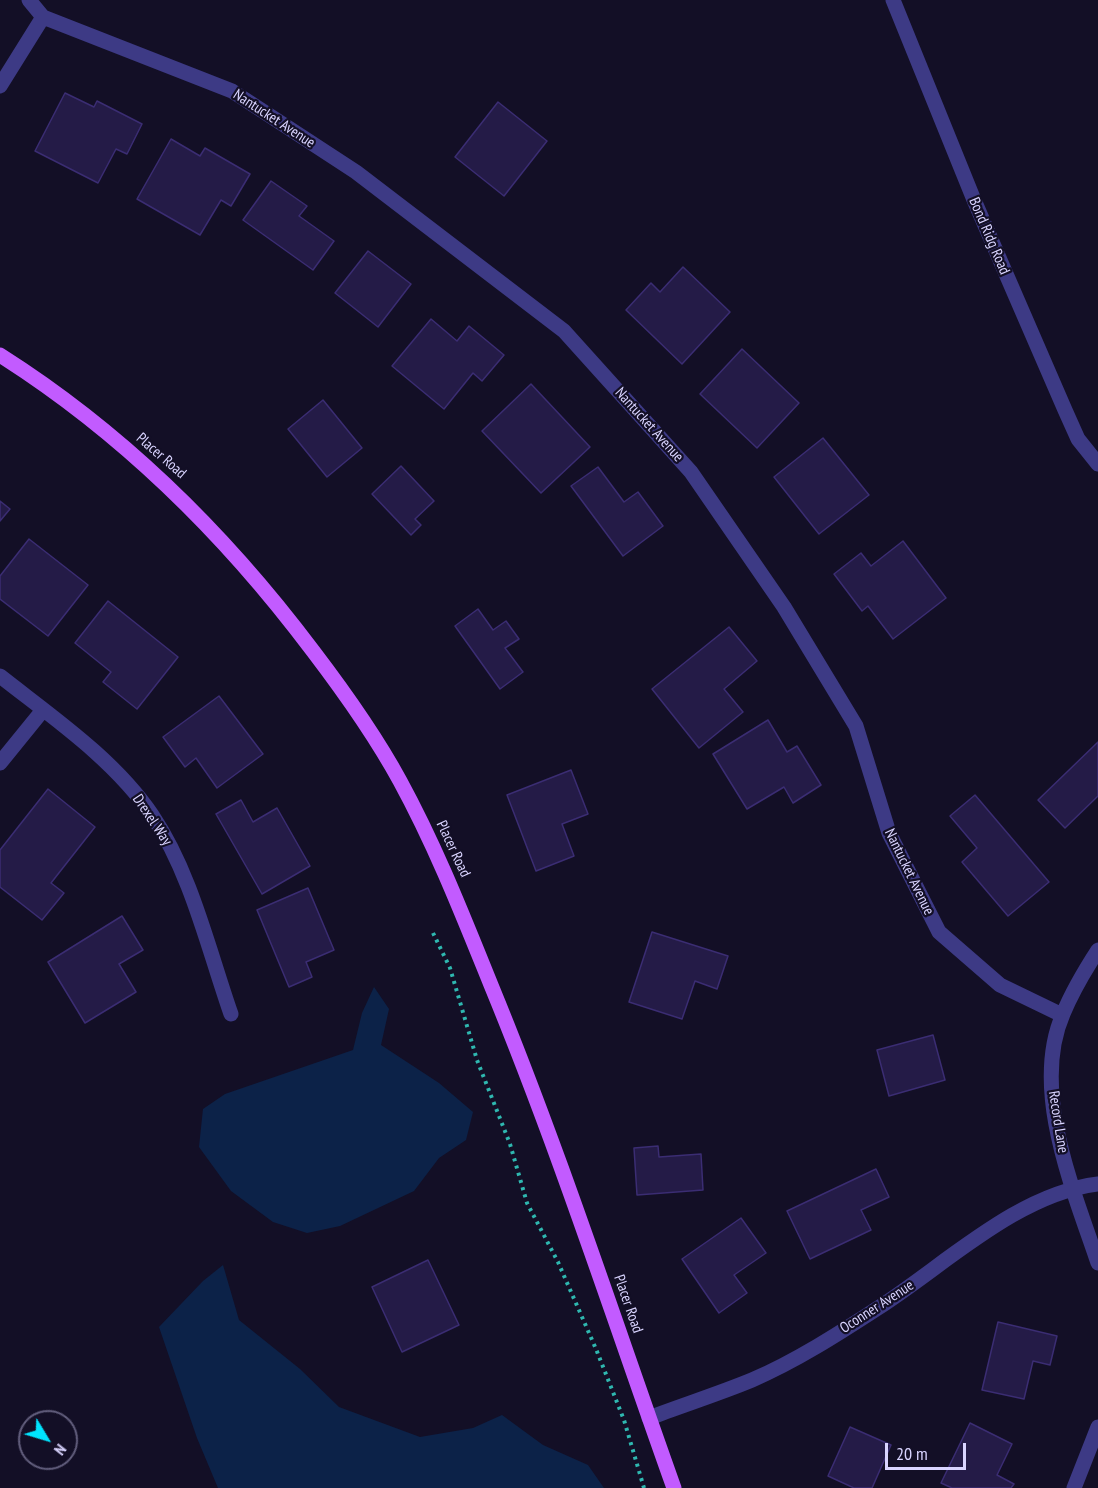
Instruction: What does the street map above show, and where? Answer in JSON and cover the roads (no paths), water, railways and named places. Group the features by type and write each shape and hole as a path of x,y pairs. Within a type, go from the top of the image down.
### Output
{"main road":[{"name":"Placer Road","path":"0,355 67,401 190,506 268,591 362,717 399,780 438,857 533,1087 674,1488"}],"street":[{"path":"0,86 43,17 29,0"},
{"name":"Bond Ridg Road","path":"893,0 974,200 1060,400 1078,439 1098,464"},
{"name":"Nantucket Avenue","path":"43,17 232,91 356,172 564,331 692,472 784,607 856,726 889,833 939,932 1000,985 1062,1016"},
{"name":"Drexel Way","path":"0,676 43,710 124,781 162,832 184,876 231,1014"},
{"path":"0,763 43,710"},
{"name":"Record Lane","path":"1098,950 1062,1016 1053,1056 1052,1097 1059,1142 1071,1189 1098,1263"},
{"name":"Oconner Avenue","path":"649,1418 751,1380 795,1358 879,1308 962,1249 1028,1207 1071,1189 1098,1184"},
{"path":"1074,1488 1098,1427"}],"water":[{"path":"374,987 389,1009 381,1045 439,1083 473,1112 466,1140 439,1158 414,1191 340,1226 307,1233 273,1222 231,1191 199,1147 203,1109 225,1094 353,1050 362,1013"},
{"path":"223,1265 239,1320 300,1369 339,1407 420,1437 473,1428 502,1415 543,1445 588,1465 604,1488 218,1488 197,1438 159,1327 203,1281"}]}
